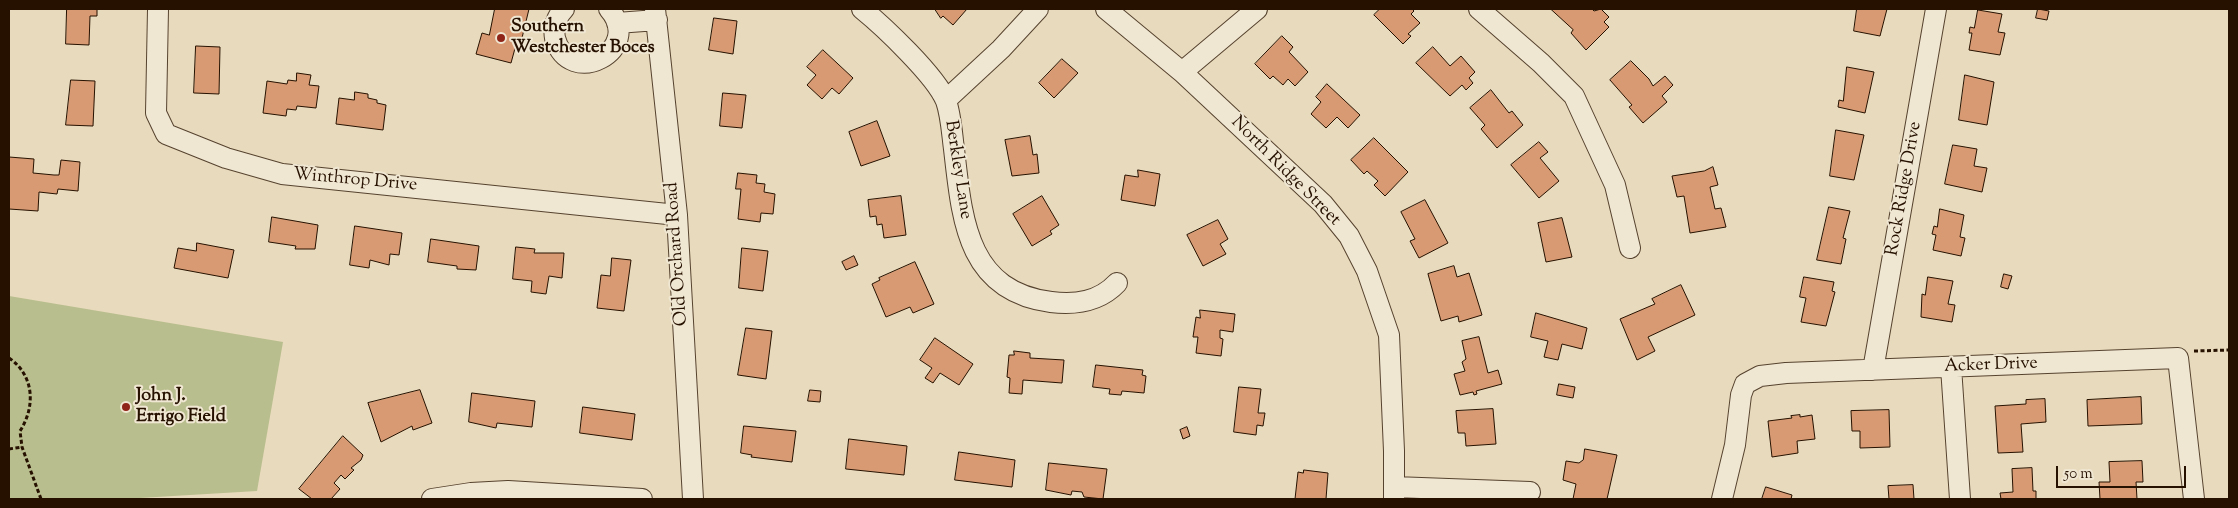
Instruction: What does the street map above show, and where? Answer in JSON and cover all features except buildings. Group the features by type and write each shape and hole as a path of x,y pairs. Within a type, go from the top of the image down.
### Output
{"street":[{"name":"Winthrop Drive","path":"158,9 156,114 166,134 226,158 282,174 677,215"},
{"path":"564,9 555,23 554,34 557,44 567,56 581,62 602,59 616,44 613,16 656,14"},
{"path":"862,9 877,21 922,68 946,100 1001,49 1038,9"},
{"name":"North Ridge Street","path":"1106,9 1182,72 1323,204 1349,236 1367,271 1389,335 1394,493"},
{"path":"1182,72 1257,9"},
{"path":"1479,9 1541,62 1574,96 1615,185 1630,248"},
{"name":"Rock Ridge Drive","path":"1873,370 1936,9"},
{"name":"Old Orchard Road","path":"656,14 677,215 693,499"},
{"name":"Berkley Lane","path":"946,100 961,210 973,250 988,272 1008,287 1034,300 1068,304 1095,299 1108,292 1117,282"},
{"path":"2178,358 2194,499"},
{"name":"Acker Drive","path":"1722,499 1735,445 1741,395 1745,384 1752,378 1786,372 2178,358"},
{"path":"1951,367 1960,499"},
{"path":"432,499 471,493 508,492 642,499"},
{"path":"1394,493 1530,492"}],"path":[{"path":"2178,358 2196,351 2229,350"},
{"path":"9,358 18,364 26,376 31,394 28,420 20,431 22,447 41,499"},
{"path":"9,449 22,447"}],"green space":[{"path":"9,296 283,342 257,491 123,499 9,499"}],"place":[{"name":"Southern Westchester Boces","path":"501,38"},
{"name":"John J. Errigo Field","path":"126,407"}]}
